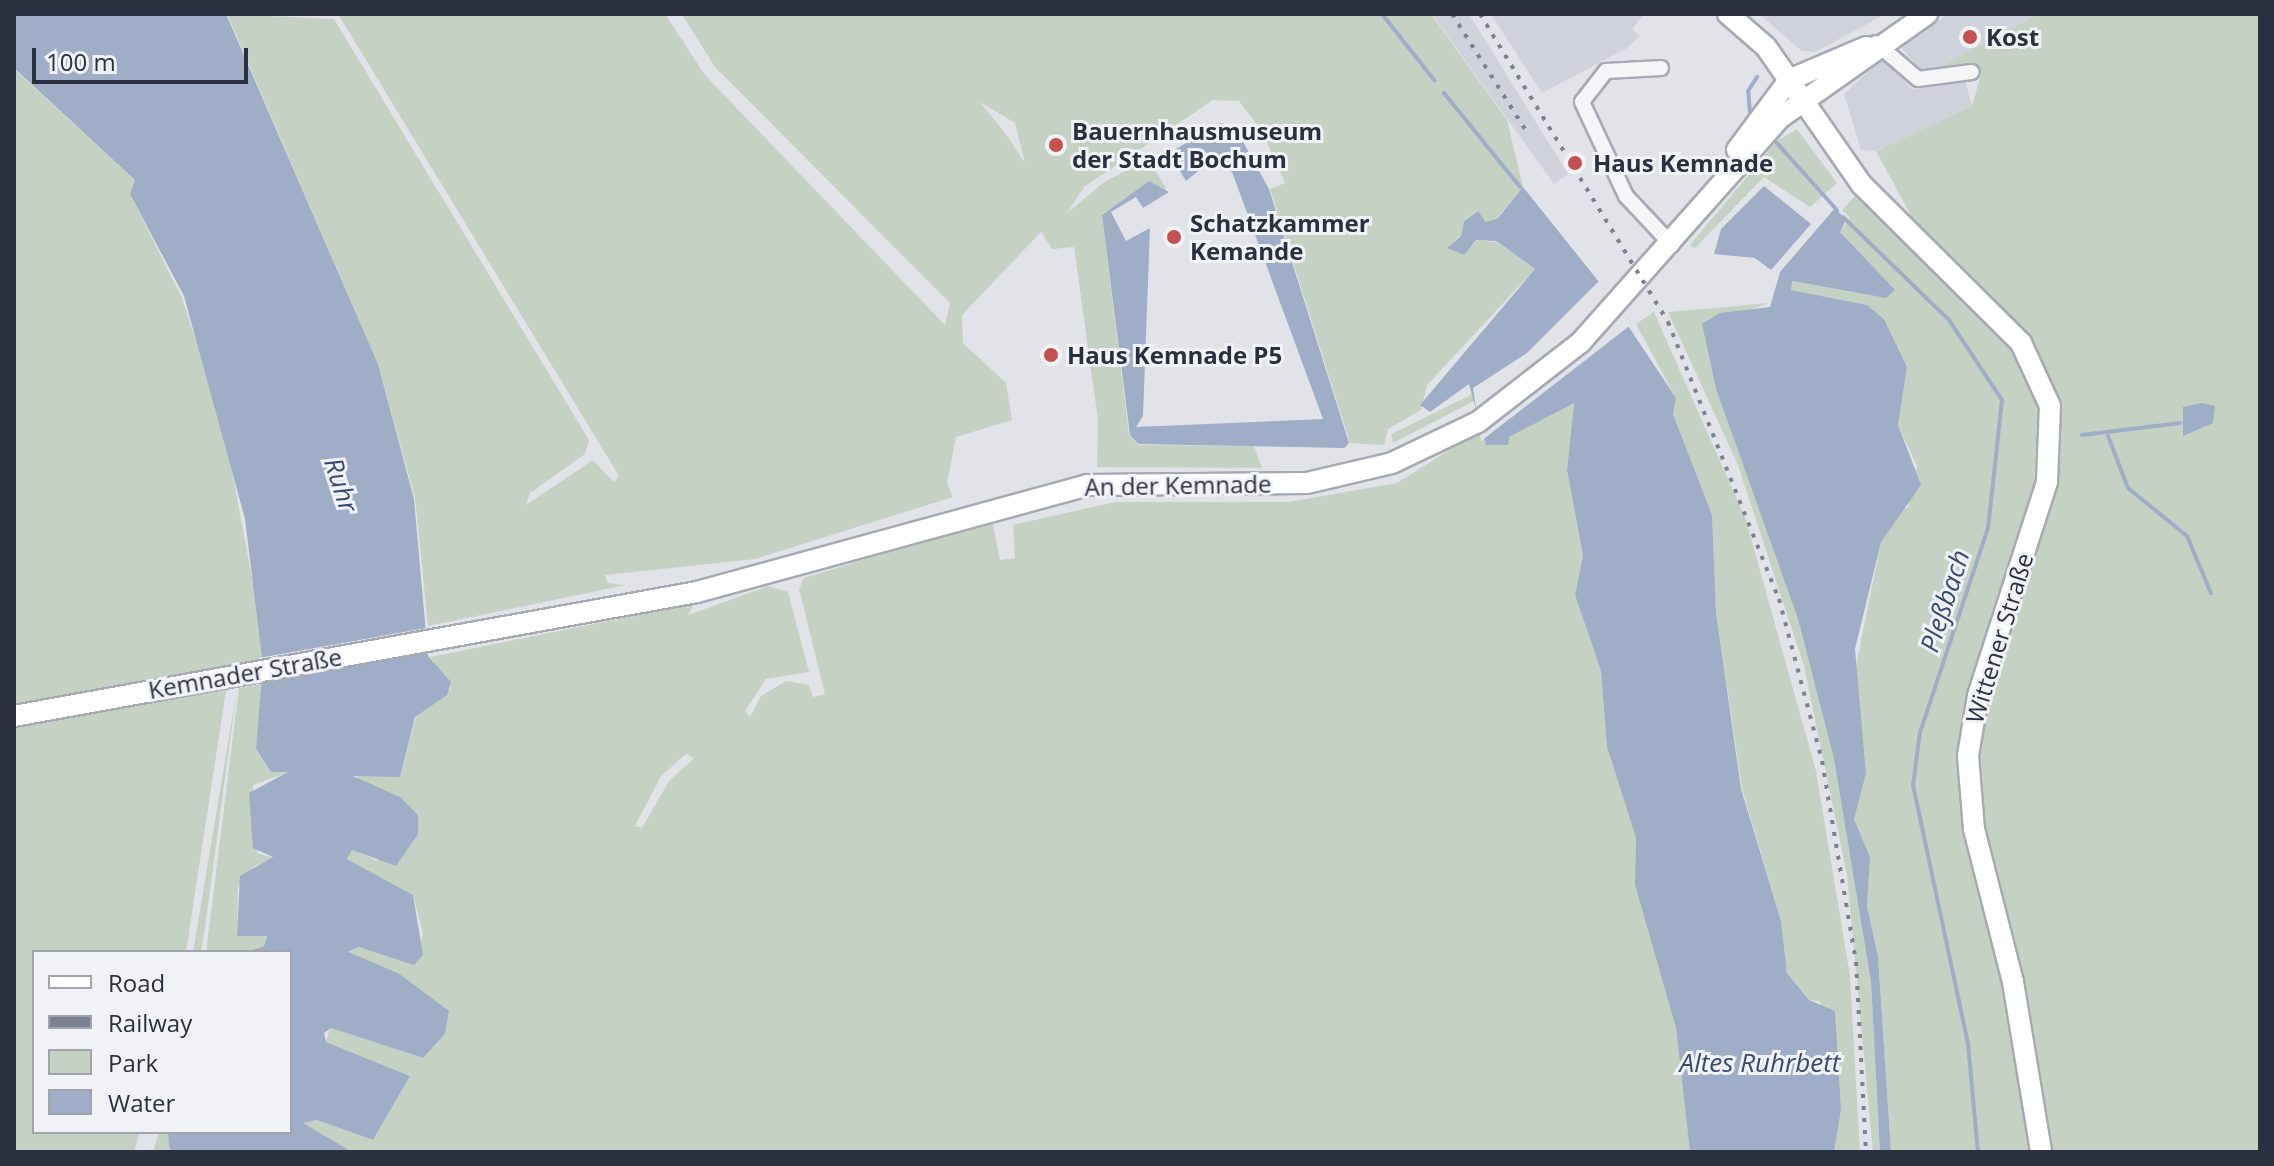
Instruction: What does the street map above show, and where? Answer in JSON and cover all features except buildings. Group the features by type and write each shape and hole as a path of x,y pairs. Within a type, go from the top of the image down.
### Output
{"main road":[{"name":"Wittener Straße","path":"1728,14 1794,77"},
{"name":"Wittener Straße","path":"1745,14 1810,98 1871,189 2021,343 2050,406 2047,482 1978,696 1968,756 1974,829 2013,982 2041,1152"},
{"path":"1794,77 1876,43 1927,14"},
{"name":"An der Kemnade","path":"477,631 723,586 1087,485 1307,483 1365,472 1432,446 1521,392 1618,305 1769,128 1876,43"},
{"name":"An der Kemnade","path":"1719,186 1761,112 1794,77"},
{"name":"Kemnader Straße","path":"14,716 477,631"}],"street":[{"path":"1876,43 1918,79 1972,72"},
{"path":"1661,68 1606,71 1582,102 1626,196 1672,245"}],"shaded area":[{"path":"1432,14 1469,14 1568,174 1554,184"},
{"path":"1491,14 1644,14 1632,29 1640,36 1627,48 1542,93"},
{"path":"1759,14 1886,14 1815,52 1802,51"},
{"path":"1948,14 2037,14 1925,76 1901,47"},
{"path":"1883,58 1912,89 1965,80 1972,106 1876,151 1861,150 1844,94"}],"green space":[{"path":"227,14 334,19 589,440 585,454 530,493 526,505 593,460 614,482 619,476 338,14 665,14 705,75 945,325 950,303 715,67 683,16 1431,14 1507,120 1523,187 1498,217 1487,222 1477,211 1464,220 1461,235 1447,248 1463,255 1477,240 1496,242 1535,269 1427,385 1421,410 1388,429 1384,445 1350,443 1270,189 1285,183 1262,131 1239,101 1213,100 1084,187 1067,213 1103,183 1143,161 1151,164 1166,188 1159,191 1149,181 1102,215 1129,435 1138,445 1254,446 1262,468 1097,467 1098,420 1074,247 1052,249 1041,232 962,315 963,343 1006,383 1012,420 956,437 947,483 953,497 755,559 605,575 608,583 626,585 428,626 415,498 378,364","holes":["980,102 1015,123 1025,163"]},
{"path":"2037,14 2260,14 2260,1152 2046,1152 2033,1037 1977,815 1973,780 1983,712 2054,489 2054,398 1920,232 1876,151 1972,106 1981,74 1930,73"},
{"path":"14,69 135,180 130,194 182,298 223,423 261,626 262,657 226,691 186,950 32,950 32,1134 139,1134 134,1152 14,1152"},
{"path":"1797,129 1837,183 1810,207 1764,177 1695,248 1690,245 1777,141"},
{"path":"1857,194 2015,350 2039,413 2038,480 1959,757 1961,815 2008,993 2031,1152 1891,1152 1878,956 1867,906 1870,857 1854,819 1866,774 1853,680 1881,542 1897,512 1908,507 1917,466 1898,425 1907,367 1884,319 1867,305 1791,290 1791,281 1886,298 1840,231 1850,218 1842,210"},
{"path":"1599,281 1606,290 1474,401 1393,443 1391,434 1467,397"},
{"path":"1770,303 1702,324 1716,389 1798,619 1834,759 1871,982 1880,1152 1873,1152 1847,875 1804,666 1738,465 1668,312"},
{"path":"1623,312 1632,324 1485,441 1507,445 1509,437 1574,402 1567,470 1583,556 1575,595 1601,671 1607,747 1636,838 1635,885 1676,1028 1690,1152 352,1152 305,1129 303,1123 317,1120 373,1140 410,1076 326,1042 330,1028 423,1058 445,1034 398,973 348,953 359,947 414,964 423,934 413,895 347,859 352,849 377,861 400,797 360,782 356,772 400,777 416,717 451,688 430,657 694,604 688,615 768,586 788,592 809,672 766,679 745,711 750,717 761,696 786,681 809,685 813,697 825,694 799,589 804,578 992,520 1000,560 1015,558 1013,525 1115,502 1288,502 1397,483 1487,426","holes":["686,754 694,758 669,781 642,828 635,826 661,776"]},
{"path":"1654,312 1746,520 1816,771 1850,976 1860,1152 1834,1152 1841,1110 1820,1001 1809,1000 1787,973 1781,921 1742,789 1716,612 1712,515 1673,414 1676,398 1636,324"},
{"path":"264,684 256,750 271,772 289,772 253,785 257,853 273,858 253,867 238,887 237,935 267,935 264,946 253,950 206,950 239,688"},
{"path":"237,689 201,950 193,950"},
{"path":"158,1134 168,1134 171,1152 153,1152"}],"water":[{"name":"Ruhr","path":"14,14 226,14 378,364 414,499 428,656 451,682 447,695 415,717 400,777 353,776 400,797 418,815 418,834 396,866 352,850 347,859 413,895 423,955 414,965 359,947 348,952 398,973 449,1011 445,1034 423,1058 331,1028 324,1033 326,1042 410,1076 373,1140 317,1120 303,1123 352,1152 171,1152 168,1134 292,1134 292,950 253,950 264,946 267,936 237,936 240,876 273,857 253,848 249,793 288,772 271,772 256,749 263,665 245,519 184,296 130,194 135,180 14,68"},
{"path":"1220,123 1236,129 1269,189 1349,443 1344,448 1138,444 1130,435 1102,215 1149,181 1169,192 1143,208 1136,197 1111,212 1126,241 1150,228 1143,416 1136,427 1323,419 1232,172 1213,159 1186,181 1169,153"},
{"path":"1764,186 1811,224 1771,270 1755,258 1714,254 1721,229"},
{"name":"Altes Ruhrbett","path":"1523,187 1599,282 1676,398 1673,414 1712,515 1716,612 1741,789 1781,921 1787,973 1809,1000 1835,1011 1841,1110 1834,1152 1690,1152 1676,1028 1635,885 1636,838 1607,747 1601,671 1575,595 1583,556 1567,470 1574,403 1509,437 1508,445 1486,445 1469,384 1430,412 1420,405 1535,269 1496,241 1476,240 1464,255 1447,248 1461,236 1464,221 1478,211 1486,222 1498,218"},
{"path":"1835,208 1846,220 1840,232 1895,290 1886,298 1792,281 1791,290 1867,305 1884,319 1907,367 1898,425 1921,485 1881,542 1855,649 1866,774 1854,819 1870,857 1867,906 1878,956 1891,1152 1880,1152 1871,982 1834,759 1798,619 1716,389 1702,324 1720,313 1770,307 1780,272"},
{"path":"2202,403 2215,406 2213,423 2183,436 2183,407"}],"pier":[{"path":"1599,281 1632,324 1481,441 1473,388 1527,353"},
{"path":"432,627 432,651 260,683 259,658"}],"waterway":[{"path":"1382,14 1435,81"},
{"name":"Pleßbach","path":"1750,112 1748,91 1757,77"},
{"path":"1444,93 1520,187"},
{"name":"Pleßbach","path":"1775,141 1837,210"},
{"name":"Pleßbach","path":"1843,217 1949,320 2002,400 1988,528 1920,732 1913,785 1968,1043 1978,1152"},
{"path":"2082,435 2180,423"},
{"path":"2108,436 2128,488 2187,536 2211,593"}],"railway":[{"path":"1452,14 1525,129"},
{"path":"1480,14 1668,322 1779,599 1822,761 1856,962 1866,1152"}],"place":[{"name":"Kost","path":"1970,37"},
{"name":"Bauernhausmuseum der Stadt Bochum","path":"1056,145"},
{"name":"Haus Kemnade","path":"1575,163"},
{"name":"Schatzkammer Kemande","path":"1174,237"},
{"name":"Haus Kemnade P5","path":"1051,355"}]}
